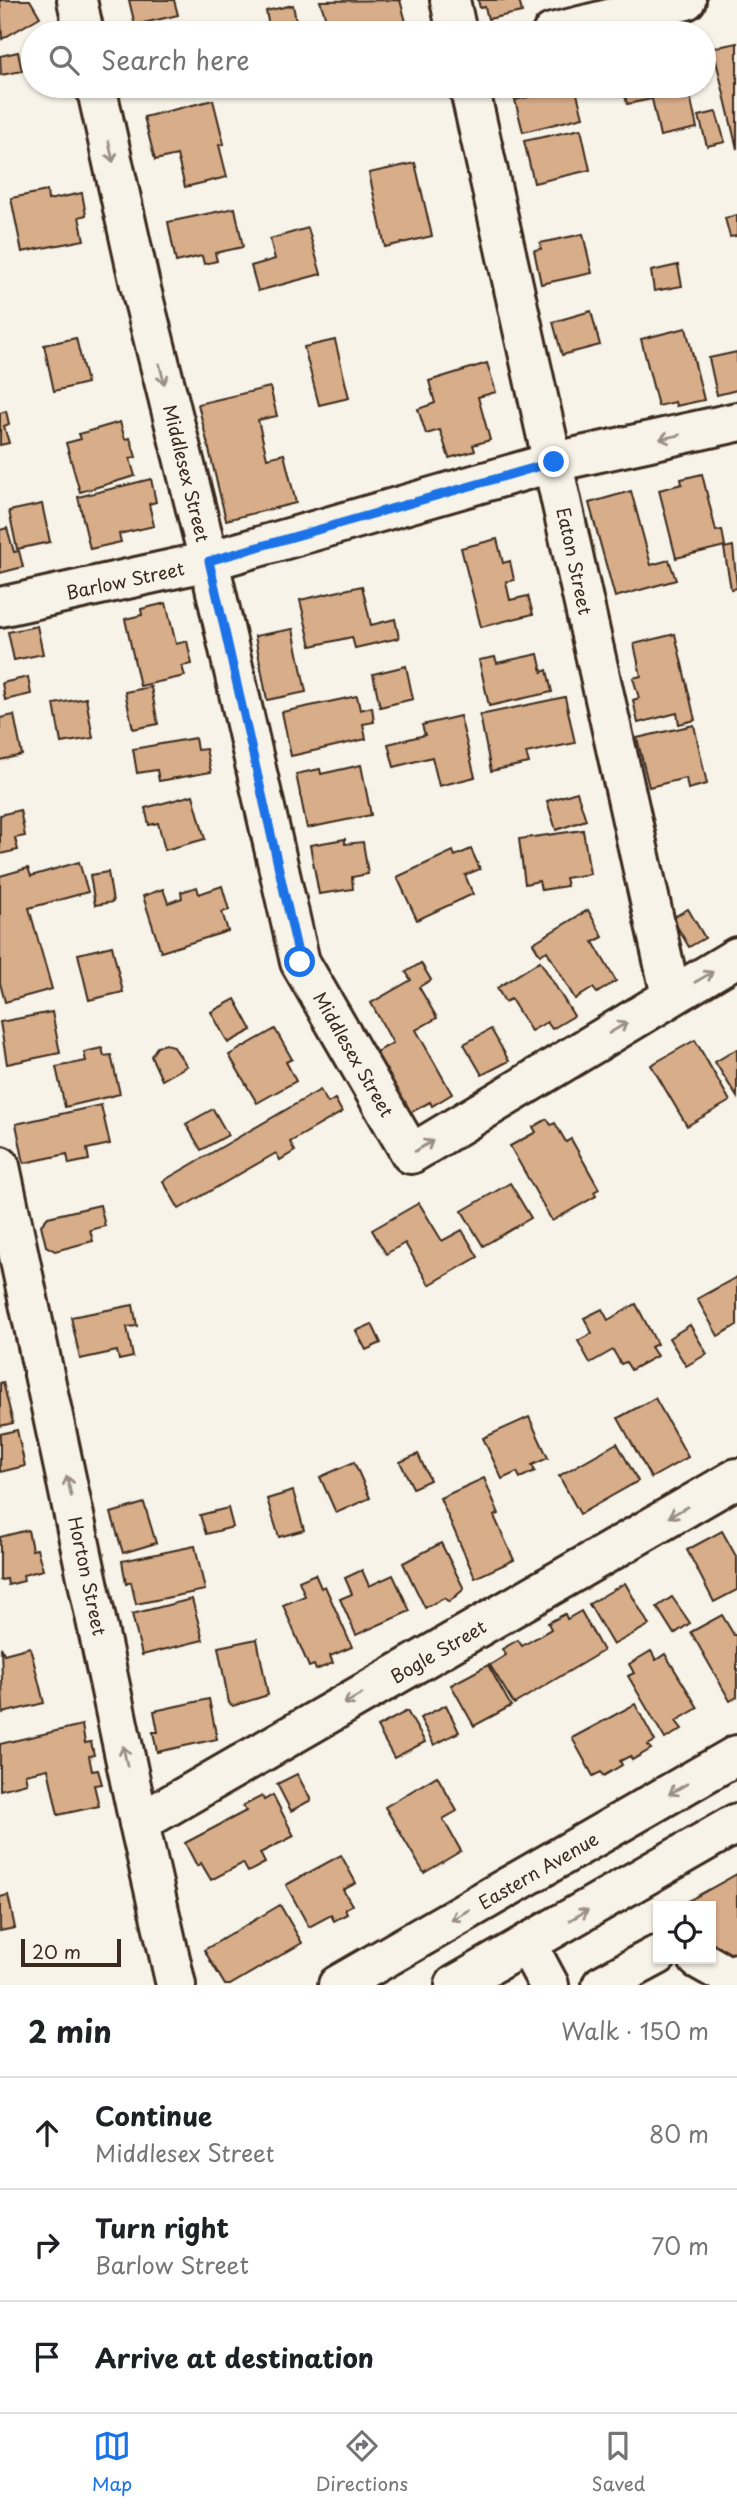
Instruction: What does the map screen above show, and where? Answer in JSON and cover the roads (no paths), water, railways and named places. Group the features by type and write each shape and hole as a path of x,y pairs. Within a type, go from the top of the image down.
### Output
{"street":[{"path":"77,0 82,21"},
{"path":"450,0 454,21"},
{"path":"601,21 686,0"},
{"name":"Middlesex Street","path":"99,98 139,285 209,561 300,962 411,1154 671,996"},
{"name":"Eaton Street","path":"472,98 671,996"},
{"name":"Barlow Street","path":"0,607 209,561 554,462 737,422"},
{"path":"671,996 737,957"},
{"name":"Horton Street","path":"0,1167 176,1985"},
{"name":"Bogle Street","path":"139,1823 737,1478"},
{"name":"Eastern Avenue","path":"338,1985 737,1755"},
{"path":"468,1982 527,1944 737,1824"},
{"path":"527,1944 548,1985"},
{"path":"602,1985 653,1958"},
{"path":"707,1964 728,1976 737,1973"}]}
